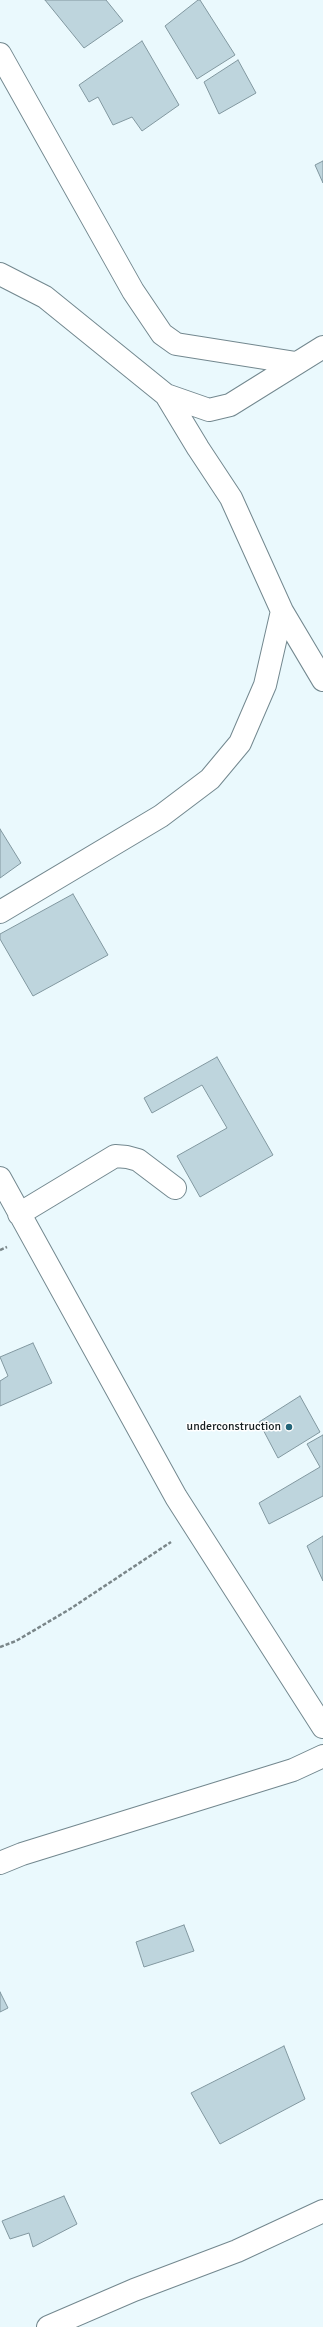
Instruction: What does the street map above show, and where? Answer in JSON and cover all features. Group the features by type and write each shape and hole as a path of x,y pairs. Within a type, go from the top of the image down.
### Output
{"street":[{"path":"0,54 133,291 162,334 176,344 296,363"},
{"path":"0,274 45,297 166,395 209,410 230,405 323,347"},
{"path":"166,395 198,448 232,498 282,611 323,680"},
{"path":"0,912 160,816 210,779 240,743 265,685 282,611"},
{"path":"19,1214 115,1156 138,1160 175,1188"},
{"path":"0,1178 172,1490 323,1727"},
{"path":"0,1863 22,1854 293,1770 323,1756"},
{"path":"48,2327 141,2287 237,2251 323,2211"}],"path":[{"path":"0,1647 16,1642 70,1609 195,1526"}],"building":[{"path":"45,0 106,0 123,21 84,48"},
{"path":"200,0 235,55 197,79 165,26"},
{"path":"142,41 179,105 142,131 132,117 113,125 98,97 89,102 79,85"},
{"path":"238,60 256,93 219,114 204,82"},
{"path":"323,161 323,183 315,165"},
{"path":"0,829 21,863 0,878"},
{"path":"73,894 108,955 33,996 0,939 0,934"},
{"path":"217,1057 273,1155 200,1197 177,1156 227,1128 202,1085 152,1113 144,1098"},
{"path":"33,1343 52,1383 0,1406 0,1381 8,1376 0,1357"},
{"name":"underconstruction","path":"300,1396 320,1432 278,1458 259,1422"},
{"path":"323,1435 323,1496 269,1524 259,1503 320,1467 307,1444"},
{"path":"323,1536 323,1581 307,1546"},
{"path":"184,1925 194,1951 144,1967 136,1942"},
{"path":"0,1992 8,2008 0,2012"},
{"path":"284,2046 305,2099 220,2144 191,2093"},
{"path":"64,2196 77,2224 33,2247 29,2233 10,2239 2,2221"}],"place":[{"name":"underconstruction","path":"289,1427"}]}
